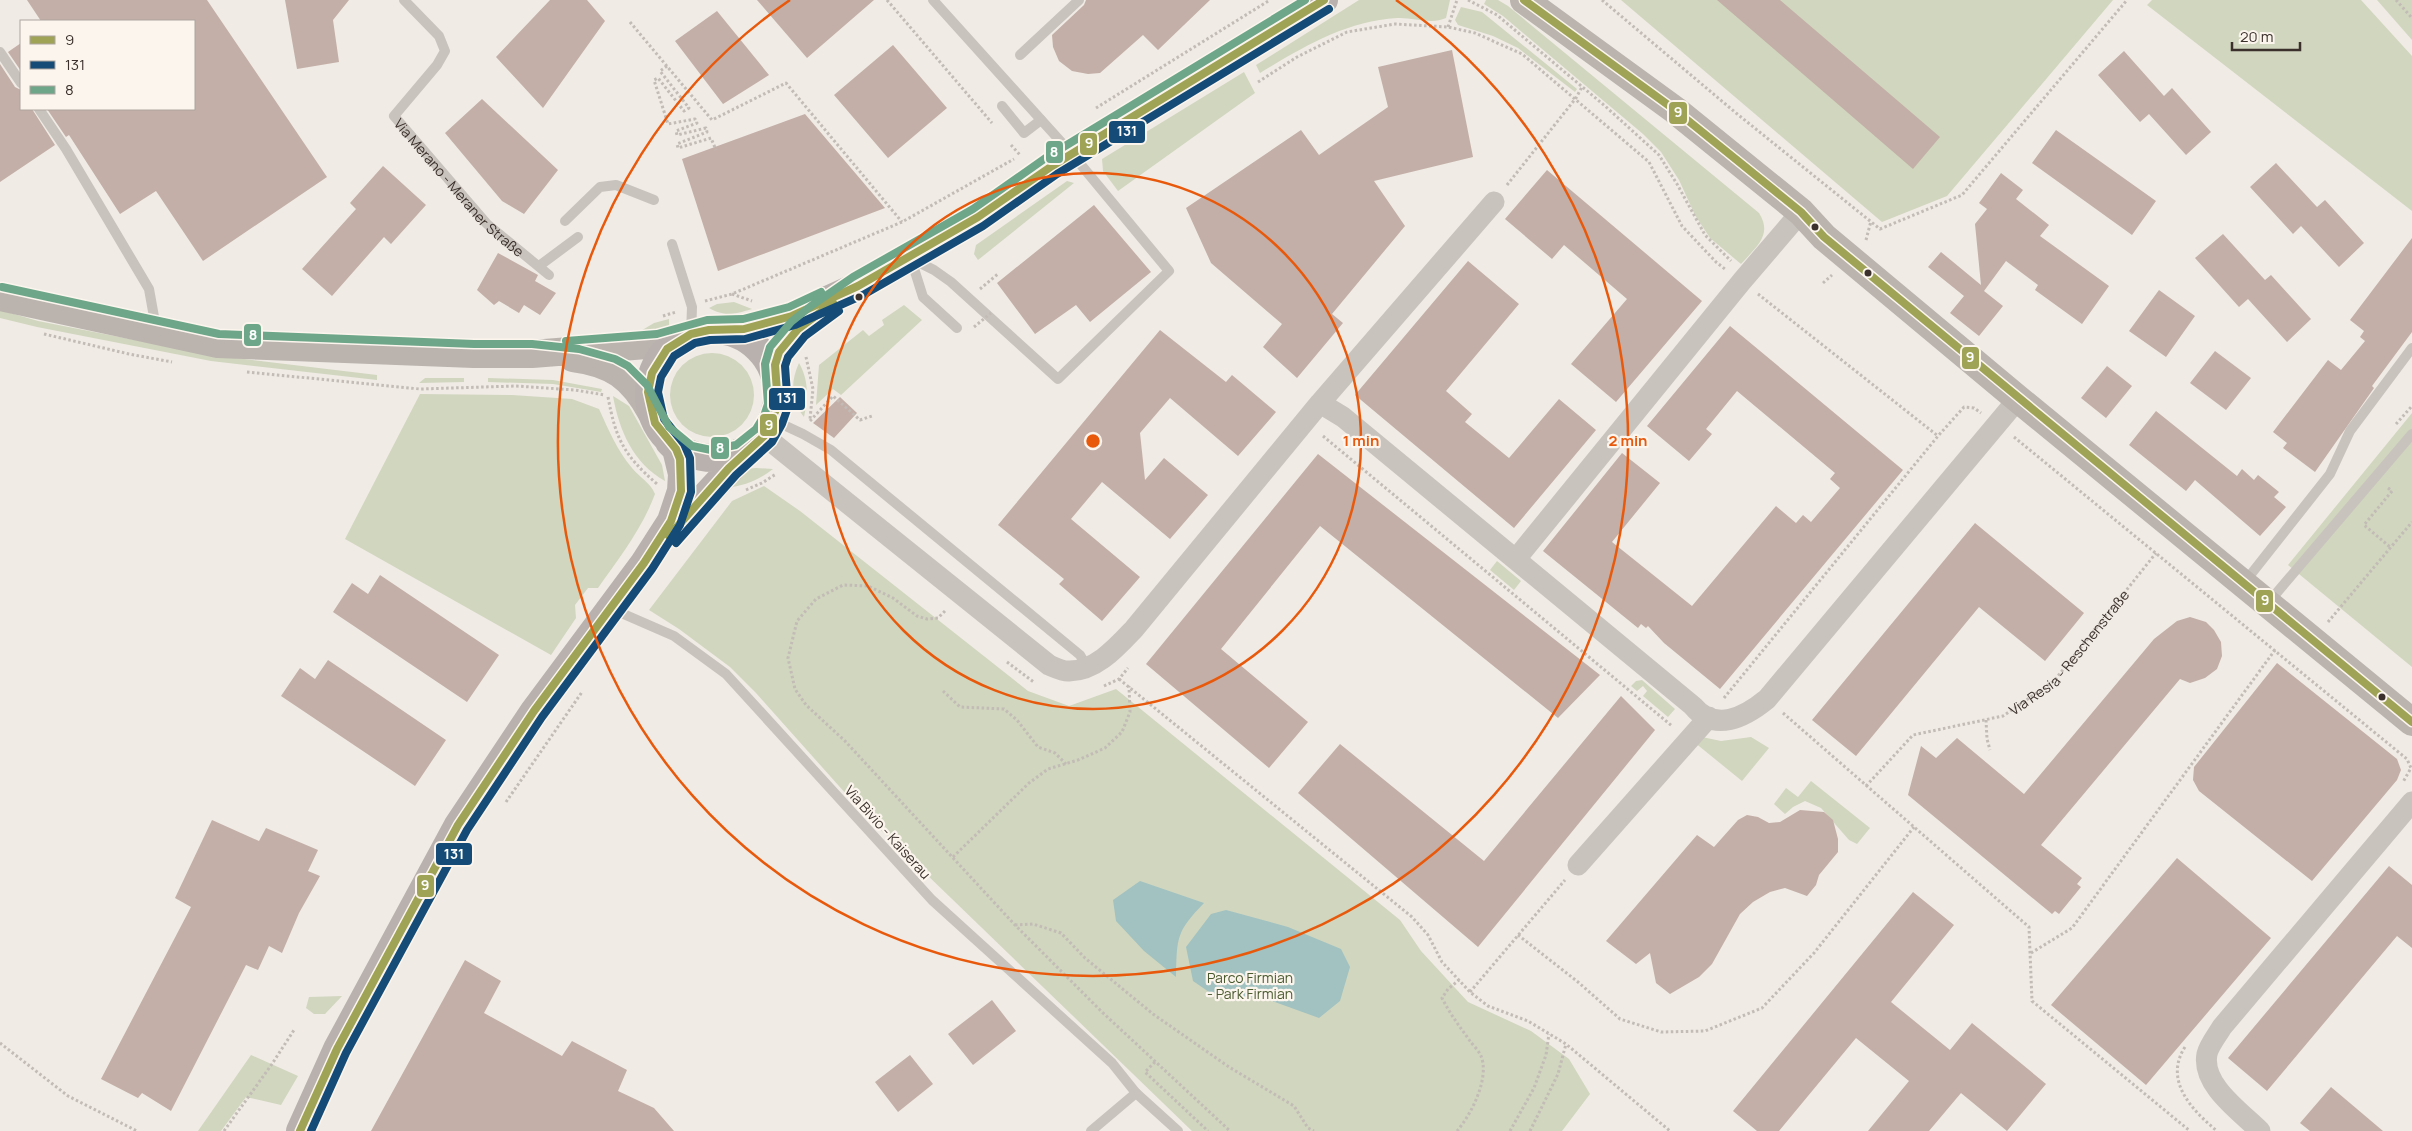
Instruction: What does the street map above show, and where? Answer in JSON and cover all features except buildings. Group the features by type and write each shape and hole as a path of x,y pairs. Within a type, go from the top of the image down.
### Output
{"main road":[{"path":"0,298 218,344 474,354 532,354 659,344 709,330 726,331 757,326 792,316 858,286 910,258 978,217 1072,154 1324,0"},
{"path":"1524,0 1675,110 1801,212 1824,237 2018,399 2412,722"},
{"path":"1539,0 1592,49"},
{"path":"1551,0 1592,49"},
{"path":"300,1131 337,1049 458,826 534,711 644,563 729,468 768,428 778,405 775,365 779,352 798,329 858,286"},
{"path":"726,331 752,342 762,352 776,374"},
{"path":"644,563 670,521 681,491 682,474 680,459 676,449 655,423 648,392 652,373 667,349 685,337"},
{"path":"532,354 577,359 612,368 631,382 651,412"},
{"path":"669,442 688,455 711,460 740,454 768,428"}],"street":[{"path":"768,428 1049,665 1067,671 1095,664 1134,629 1320,403 1494,202"},
{"path":"1516,560 1742,281 1801,212"},
{"path":"1320,403 1343,417 1701,712 1726,722 1751,712 1767,699 2018,399"},
{"path":"1578,865 1701,712"},
{"path":"2260,1131 2209,1077 2207,1054 2222,1027 2407,793"}],"lane":[{"name":"Via Merano - Meraner Straße","path":"404,0 439,36 444,51 437,65 394,116 487,224 549,275"},
{"path":"910,258 934,270 951,282 1058,380 1169,271 1072,154 933,0"},
{"path":"1020,55 1079,0"},
{"path":"0,52 20,82"},
{"path":"1002,106 1024,133 1041,120"},
{"path":"40,110 66,149 149,289 157,331"},
{"path":"564,221 600,187 616,185 654,200"},
{"path":"539,266 578,236"},
{"path":"672,244 692,306 685,337"},
{"path":"910,258 923,297 956,328"},
{"path":"2244,584 2330,474 2350,431 2412,348"},
{"path":"768,428 803,434 831,450 1080,655 1095,664"},
{"path":"2268,604 2412,434"},
{"name":"Via Bivio - Kaiserau","path":"609,608 674,636 726,674 932,900 1112,1063 1136,1093 1178,1131"},
{"path":"1091,1131 1136,1093"}],"path":[{"path":"887,0 995,126"},
{"path":"1088,112 1270,0"},
{"path":"1448,27 1457,0"},
{"path":"1468,0 1497,15 1659,155 1704,235 1732,262 1742,281"},
{"path":"1602,0 1743,119 1880,229 1962,195 2127,0"},
{"path":"2396,0 2412,18"},
{"path":"630,22 712,120 786,83 902,222"},
{"path":"1258,82 1297,57 1347,32 1395,24 1448,27 1475,33 1522,54 1649,162 1682,226 1716,262 1938,436"},
{"path":"667,66 660,71 688,108 684,111 658,78 654,80 668,124 695,119 697,123 676,131 677,135 706,128 707,132 677,144 678,148 711,138 716,150"},
{"path":"1494,202 1576,98 1582,87"},
{"path":"708,300 732,294 902,222 1020,156 1054,134"},
{"path":"1007,141 1020,156"},
{"path":"1823,283 1834,273"},
{"path":"732,294 755,302"},
{"path":"974,327 991,313"},
{"path":"807,359 813,389 809,422 833,396 860,420 872,416"},
{"path":"608,396 613,423 621,444 636,465 661,487"},
{"path":"1722,700 1964,406 1974,408 1998,424 2406,759 2412,768 2407,793"},
{"path":"1323,436 1675,729 1701,712"},
{"path":"737,494 762,483 779,471"},
{"path":"2380,493 2386,486 2392,491 2364,525 2391,547"},
{"path":"2311,641 2412,522"},
{"name":"Via Resia - Reschenstraße","path":"1866,786 1913,735 2003,716 2054,682 2156,553"},
{"path":"945,611 938,618 928,619 917,616 893,598 868,586 843,586 816,599 797,620 788,658 795,689 806,705 846,741 1015,925 1155,1062 1230,1131"},
{"path":"2030,953 2072,928 2275,650"},
{"path":"1095,664 1129,686 1412,917 1428,935 1442,962 1470,992 1488,1006 1528,1021 1566,1044 1670,1131"},
{"path":"953,857 1029,783 1048,769 1066,764 1105,748 1122,732 1130,712 1129,686"},
{"path":"505,803 583,690"},
{"path":"943,691 960,707 1004,710 1017,720 1038,747 1055,753 1066,764"},
{"path":"1767,699 2029,927 2032,1000 2190,1131"},
{"path":"1986,720 1987,739 1990,750"},
{"path":"1518,935 1578,982 1620,1019 1661,1032 1705,1031 1762,1008 1814,953 1914,827"},
{"path":"1470,992 1578,865"},
{"path":"1015,925 1033,924 1061,933 1085,958 1153,1014 1229,1067 1294,1106 1308,1128 1314,1131"},
{"path":"1457,1131 1478,1097 1482,1080 1482,1057 1449,1011 1442,998 1448,989 1459,980"},
{"path":"224,1131 294,1030"},
{"path":"1510,1131 1534,1088 1546,1055 1549,1034"},
{"path":"2190,1042 2184,1049 2177,1064 2181,1090 2192,1108 2217,1131"},
{"path":"0,1043 68,1096 137,1131"},
{"path":"1530,1131 1558,1074 1566,1044"},
{"path":"1155,1062 1145,1072 1208,1131"}],"green space":[{"path":"1359,0 1450,0 1446,18 1428,21 1397,18 1360,24 1309,45 1260,73 1256,65"},
{"path":"1486,0 1498,0 1508,6 1759,213 1764,228 1761,240 1741,264 1710,238 1695,215 1679,180 1661,152 1643,134 1503,16 1484,4"},
{"path":"1621,0 2113,0 1947,196 1882,222"},
{"path":"2152,0 2361,0 2412,56 2412,211 2147,5"},
{"path":"2377,0 2412,0 2412,40"},
{"path":"1461,7 1482,12 1577,89 1575,92 1518,48 1493,36 1458,25 1455,20"},
{"path":"1244,72 1255,93 1118,191 1103,171 1102,159"},
{"path":"1067,181 1074,183 978,260 974,254 976,245"},
{"path":"734,302 752,309 725,314 709,308 717,304"},
{"path":"904,305 922,320 841,395 833,389 816,405 819,365 863,330 869,336 884,325 882,320"},
{"path":"0,310 38,321 211,355 377,375 377,380 211,361 37,327 0,318"},
{"path":"669,319 669,326 662,335 634,335 654,323"},
{"path":"712,353 728,356 747,372 751,379 754,395 751,411 735,430 728,434 712,437 696,434 677,418 673,411 670,395 673,379 689,360 696,356"},
{"path":"799,363 805,376 807,389 804,417 796,404 793,391 794,377"},
{"path":"425,378 464,378 464,382 419,383"},
{"path":"488,378 553,380 602,389 601,392 553,384 488,382"},
{"path":"420,394 512,395 572,399 599,409 622,454 655,494 637,531 598,588 588,588 575,605 576,618 551,655 345,539"},
{"path":"613,396 629,406 662,465 665,481 644,465 629,444 619,421"},
{"path":"2412,413 2412,667 2288,565"},
{"path":"744,469 773,469 751,482 726,488"},
{"name":"Parco Firmian - Park Firmian","path":"764,486 800,511 1028,691 1069,706 1116,689 1400,920 1421,951 1468,1002 1531,1031 1569,1059 1590,1094 1562,1131 1192,1131 863,813 756,693 730,667 679,629 649,610 732,501"},
{"path":"1497,561 1521,581 1514,590 1490,570"},
{"path":"1642,680 1675,709 1668,717 1643,696 1647,691 1643,686 1637,691 1631,686 1636,681"},
{"path":"1702,737 1721,741 1751,737 1769,748 1742,781 1694,742"},
{"path":"1811,781 1870,828 1857,844 1849,840 1821,808 1805,801 1793,807 1785,814 1774,804 1786,788 1798,797"},
{"path":"342,996 325,1014 314,1014 306,1008 309,997"},
{"path":"251,1055 298,1076 281,1105 246,1097 221,1131 198,1131"}],"water":[{"path":"1140,881 1204,903 1188,921 1180,936 1176,977 1144,951 1116,921 1113,900"},
{"path":"1226,910 1288,927 1341,949 1350,967 1340,1001 1319,1018 1261,997 1231,997 1209,992 1193,981 1186,947 1211,914"}],"transit line":[{"name":"8","path":"2,287 219,334 474,344 532,344 579,349 615,359 628,366 647,385 669,427 692,446 711,450 736,445 756,429 764,416 768,404 765,364 770,347 791,322 811,306 853,277 973,209 1047,157 1305,0"},
{"name":"9","path":"300,1131 337,1049 458,825 534,711 644,563 671,521 681,491 680,459 676,449 655,423 648,392 652,373 667,349 691,334 709,330 744,329 792,316 858,286 978,217 1052,166 1324,0"},
{"name":"9","path":"1524,0 1675,110 1801,212 1824,237 2412,722"},
{"name":"131","path":"311,1131 346,1053 467,830 542,717 652,569 680,525 691,492 690,458 684,444 664,419 658,392 661,377 674,356 695,343 710,340 745,339 795,325 863,295 983,226 1057,174 1329,9"},
{"name":"8","path":"566,341 657,334 707,320 743,319 789,307 821,292"},
{"name":"9","path":"669,536 729,468 764,436 778,405 775,365 779,352 798,329 833,303"},
{"name":"131","path":"676,543 736,475 772,442 782,424 788,407 785,366 788,357 805,336 839,311"}]}
